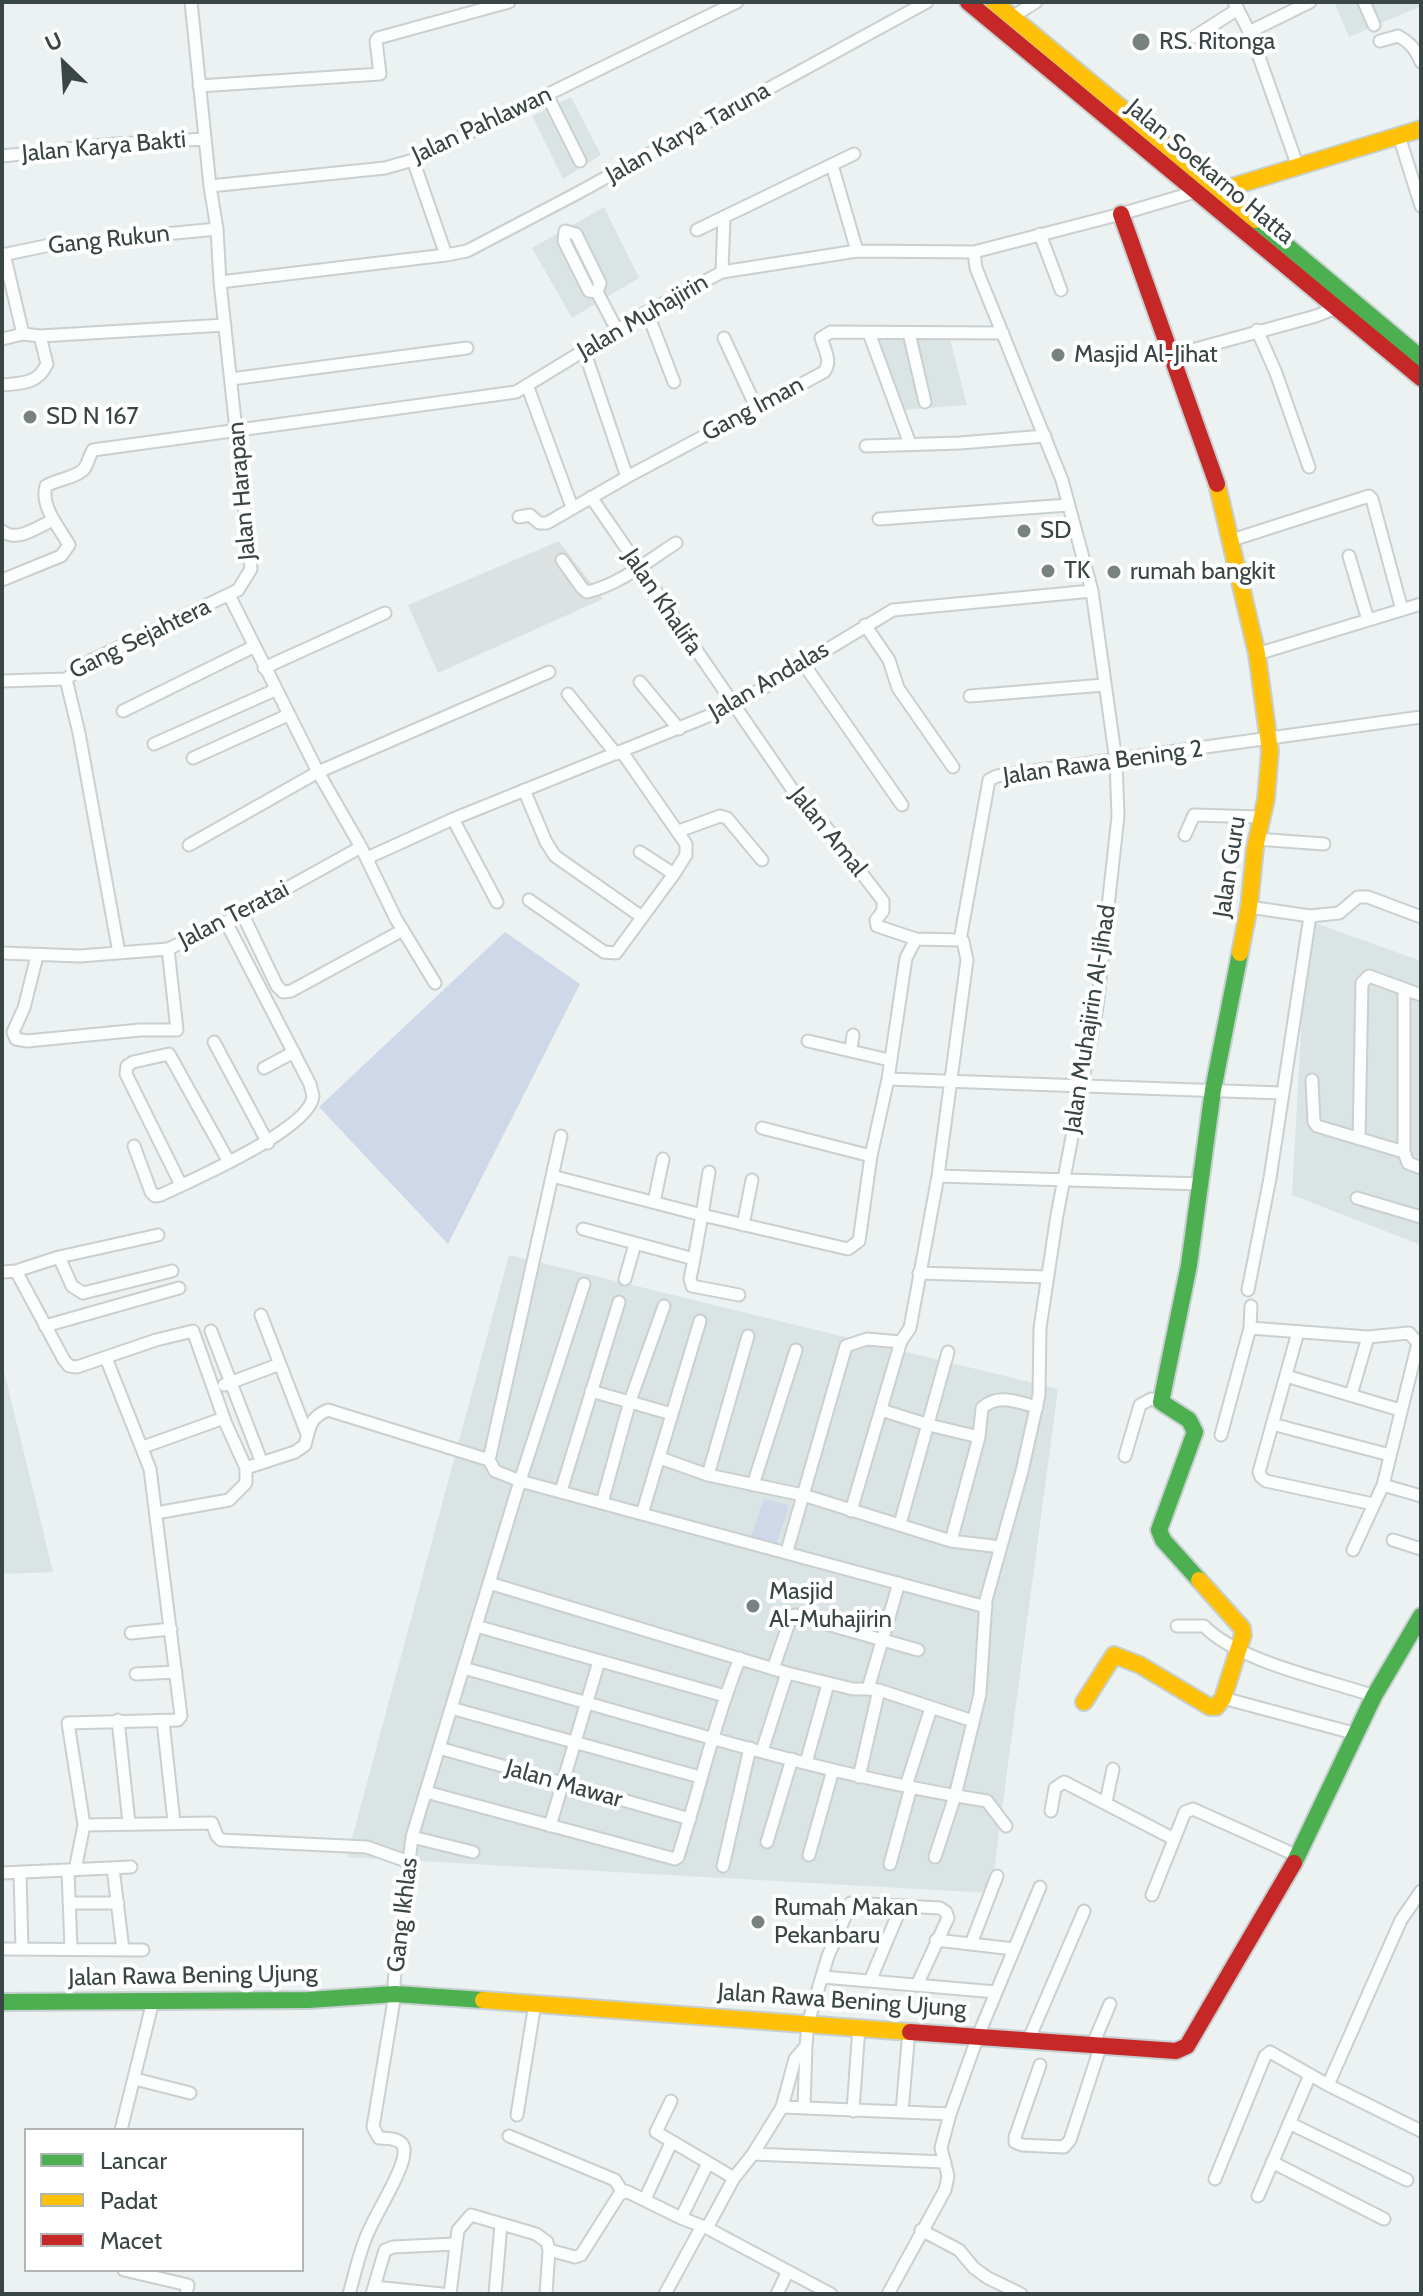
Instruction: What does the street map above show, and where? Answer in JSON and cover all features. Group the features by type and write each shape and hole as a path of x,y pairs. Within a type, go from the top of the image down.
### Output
{"street":[{"name":"Jalan Harapan","path":"191,2 251,569 238,590 229,595 318,772 435,983"},
{"path":"199,86 380,74 376,39 483,6 509,2"},
{"name":"Jalan Pahlawan","path":"210,186 385,168 413,160 737,2"},
{"name":"Jalan Karya Taruna","path":"220,282 467,251 927,2"},
{"name":"Jalan Soekarno Hatta","path":"968,2 1016,29 1221,190 1421,358"},
{"name":"Jalan Soekarno Hatta","path":"994,2 1069,84 1421,378"},
{"path":"1016,29 1036,2"},
{"path":"1249,32 1310,2"},
{"path":"1365,2 1374,25"},
{"path":"1194,37 1236,6 1249,32 1298,167"},
{"path":"1380,41 1398,36 1413,46 1421,62"},
{"path":"547,95 580,161"},
{"path":"1221,190 1421,129"},
{"path":"1399,136 1421,206"},
{"name":"Jalan Karya Bakti","path":"2,156 115,144 205,139"},
{"path":"697,230 854,154"},
{"path":"413,160 446,255"},
{"path":"832,165 857,251"},
{"name":"Jalan Muhajirin","path":"53,520 44,493 46,486 80,472 86,467 93,450 516,392 647,312 722,272 857,251 974,252 1195,192"},
{"name":"Jalan Guru","path":"1121,214 1213,470 1257,654 1269,738 1268,783 1256,839 1249,907 1213,1090 1189,1265 1161,1402"},
{"path":"722,272 724,217"},
{"name":"Gang Rukun","path":"3,254 50,245 217,229"},
{"path":"597,292 589,291 564,241 565,231 576,234 600,283 597,292 617,330"},
{"path":"1040,234 1061,290"},
{"name":"Jalan Muhajirin Al-Jihad","path":"935,1857 955,1796 980,1694 986,1607 1037,1407 1040,1328 1064,1179 1097,1007 1118,816 1116,761 1092,591 1062,480 976,268 974,252"},
{"path":"3,254 23,334"},
{"path":"1170,356 1336,308"},
{"path":"647,312 674,382"},
{"path":"2,339 23,334 40,336 225,325"},
{"path":"1257,330 1276,373 1309,467"},
{"path":"869,333 910,444"},
{"path":"909,333 925,402"},
{"name":"Gang Iman","path":"519,517 530,515 543,524 824,372 828,366 821,338 824,334 1003,333"},
{"path":"2,385 32,382 42,374 47,364 40,336"},
{"path":"724,338 756,407"},
{"path":"231,379 467,348"},
{"path":"584,350 627,477"},
{"path":"527,385 572,507"},
{"path":"866,446 1045,436"},
{"path":"1232,540 1369,496 1402,610"},
{"name":"Jalan Khalifa","path":"591,497 733,706"},
{"path":"879,519 1068,505"},
{"path":"2,531 16,537 53,520 69,545 61,556 2,580"},
{"path":"562,560 587,592 597,590 676,543"},
{"path":"1349,556 1368,620"},
{"name":"Jalan Andalas","path":"364,853 733,706 893,610 1092,591"},
{"name":"Gang Sejahtera","path":"2,681 66,679 90,661 229,595"},
{"path":"1257,654 1421,604"},
{"path":"264,668 385,613"},
{"path":"865,625 889,660 898,688 953,767"},
{"path":"123,711 253,647"},
{"path":"803,663 902,805"},
{"path":"189,845 318,772 549,672"},
{"path":"66,679 82,747 119,953"},
{"path":"640,682 679,729"},
{"path":"970,696 1104,685"},
{"path":"154,744 275,690"},
{"path":"529,900 604,952 616,953 674,874 687,850 679,831 619,753 568,694"},
{"name":"Jalan Amal","path":"733,706 812,818 826,827 883,901 877,926 916,939"},
{"path":"193,758 288,715"},
{"name":"Jalan Rawa Bening 2","path":"960,940 989,780 997,776 1421,717"},
{"path":"524,790 555,856 642,917"},
{"path":"1185,835 1194,815 1261,817"},
{"path":"679,831 720,816 727,818 762,860"},
{"path":"453,819 497,902"},
{"path":"1256,839 1324,844"},
{"path":"640,852 674,874"},
{"name":"Jalan Teratai","path":"2,953 37,956 168,949 364,853"},
{"path":"1249,907 1310,916 1339,913 1358,897 1368,897 1421,917"},
{"path":"242,913 277,986 283,992 291,991 403,930"},
{"path":"1248,1290 1270,1178 1310,916"},
{"path":"134,1146 155,1196 268,1143 309,1107 313,1095 294,1052 226,922"},
{"path":"552,1176 743,1225 848,1249 855,1246 859,1241 871,1156 888,1079 906,958 916,939 963,941 967,960 938,1176 910,1328 901,1342 851,1511"},
{"path":"37,956 24,1008 13,1032 16,1039 27,1041 140,1030 177,1030 168,949"},
{"path":"1359,1139 1362,983 1369,976 1421,995"},
{"path":"1404,989 1404,1152 1408,1163 1421,1168"},
{"path":"851,1050 853,1035"},
{"path":"808,1041 889,1060"},
{"path":"214,1042 268,1143"},
{"path":"264,1068 294,1052"},
{"path":"181,1185 126,1074 127,1066 133,1062 169,1054 229,1162"},
{"path":"888,1079 1281,1093"},
{"path":"1312,1080 1314,1122 1323,1129 1404,1152"},
{"path":"762,1128 871,1156"},
{"path":"561,1136 489,1460 495,1471 520,1481 986,1607"},
{"path":"654,1202 663,1159"},
{"path":"709,1172 690,1279 692,1286 739,1295"},
{"path":"938,1176 1201,1184"},
{"path":"743,1225 752,1180"},
{"path":"1357,1198 1421,1217"},
{"path":"583,1229 694,1259"},
{"path":"2,1272 158,1235"},
{"path":"625,1279 635,1244"},
{"path":"59,1257 72,1286 83,1293 172,1271"},
{"path":"16,1271 69,1366 77,1367 193,1331 224,1418 246,1468 246,1483 229,1500 156,1513"},
{"path":"919,1273 1048,1277"},
{"name":"Gang Ikhlas","path":"349,2294 367,2235 398,2170 404,2150 403,2145 392,2138 379,2138 373,2127 395,1994 412,1837 520,1481 584,1284"},
{"path":"45,1326 179,1288"},
{"path":"561,1491 619,1302"},
{"path":"602,1503 630,1401 664,1306"},
{"path":"1221,1435 1250,1328 1251,1306"},
{"path":"261,1315 308,1435"},
{"path":"642,1514 700,1321"},
{"path":"1250,1328 1368,1337 1409,1333 1418,1343 1383,1485 1353,1550"},
{"path":"211,1331 262,1463"},
{"path":"1298,1332 1259,1472 1261,1477 1266,1481 1373,1504"},
{"path":"708,1475 748,1336"},
{"path":"1351,1395 1368,1337"},
{"path":"787,1551 846,1346 867,1339 901,1342"},
{"path":"753,1485 796,1350"},
{"path":"900,1524 948,1352"},
{"path":"71,1949 69,1903 72,1870 84,1825 67,1725 118,1720 178,1720 181,1716 150,1469 106,1358"},
{"path":"214,1389 280,1364"},
{"path":"1286,1376 1400,1410"},
{"path":"591,1391 672,1414"},
{"path":"951,1541 979,1437 982,1408 991,1400 1003,1399 1037,1407"},
{"path":"1084,1702 1114,1655 1140,1665 1210,1707 1216,1707 1223,1698 1243,1635 1242,1628 1163,1540 1159,1530 1195,1432 1189,1420 1161,1402 1151,1399 1140,1405 1125,1456"},
{"path":"246,1468 295,1452 305,1445 316,1415 328,1410 489,1460"},
{"path":"881,1410 979,1437"},
{"path":"143,1447 224,1418"},
{"path":"1272,1424 1390,1455"},
{"path":"660,1458 708,1475 803,1495 951,1541 1001,1547"},
{"path":"1383,1485 1421,1496"},
{"path":"1393,1540 1421,1549"},
{"path":"489,1583 787,1673 828,1684 874,1690 973,1721"},
{"path":"859,1777 881,1639 899,1583"},
{"path":"773,1669 790,1620 795,1615 918,1650"},
{"name":"Jalan Rawa Bening Ujung","path":"2,2002 308,2000 395,1994 1176,2051 1187,2046 1298,1856 1374,1696 1421,1616"},
{"path":"476,1626 725,1696"},
{"path":"1177,1626 1204,1626 1236,1650 1374,1696"},
{"path":"131,1633 171,1629"},
{"path":"426,1792 675,1859 690,1819 725,1696 740,1658"},
{"path":"550,1826 599,1661"},
{"path":"463,1668 713,1740 859,1777 987,1801 1006,1826"},
{"path":"136,1674 176,1672"},
{"path":"723,1866 756,1750 787,1673"},
{"path":"806,1763 828,1684"},
{"path":"1223,1698 1357,1734"},
{"path":"451,1708 700,1777"},
{"path":"890,1864 931,1708"},
{"path":"118,1720 129,1823"},
{"path":"163,1721 174,1822"},
{"name":"Jalan Mawar","path":"439,1748 690,1819"},
{"path":"767,1842 792,1759"},
{"path":"1106,1802 1113,1769"},
{"path":"809,1855 833,1770"},
{"path":"1051,1811 1055,1788 1064,1782 1174,1839"},
{"path":"1152,1895 1185,1812 1193,1809 1298,1856"},
{"path":"84,1825 212,1823 221,1840 367,1847 409,1862"},
{"path":"412,1837 473,1852"},
{"path":"2,1873 131,1867"},
{"path":"113,1868 123,1950"},
{"path":"20,1872 22,1949"},
{"path":"971,1944 997,1876"},
{"path":"888,2294 945,2190 948,2176 941,2148 950,2114 978,2036 1040,1887"},
{"path":"1328,2085 1401,1920 1421,1891"},
{"path":"69,1903 118,1903"},
{"path":"804,2107 808,2023 828,1956 851,1903 940,1908 946,1912 948,1918 917,1985"},
{"path":"870,1981 901,1907"},
{"path":"1028,2041 1084,1911"},
{"path":"936,1940 1014,1949"},
{"path":"2,1949 143,1950"},
{"path":"823,1977 996,1992"},
{"path":"122,2128 153,2001"},
{"path":"517,2115 535,2003"},
{"path":"1040,2065 1015,2142 1064,2147 1070,2140 1110,2004"},
{"path":"853,2111 859,2026"},
{"path":"902,2112 909,2030"},
{"path":"665,2294 734,2178 782,2107 795,2059 806,2046"},
{"path":"1215,2179 1267,2053 1421,2131"},
{"path":"1258,2196 1310,2075"},
{"path":"135,2079 190,2093"},
{"path":"671,2101 656,2132 734,2178"},
{"path":"782,2107 950,2114"},
{"path":"1289,2123 1407,2180"},
{"path":"509,2136 615,2180 623,2193"},
{"path":"645,2199 671,2143"},
{"path":"753,2154 945,2162"},
{"path":"1272,2162 1384,2219"},
{"path":"681,2218 708,2163"},
{"path":"549,2250 575,2257 581,2255 619,2195 626,2191 704,2227 831,2294"},
{"path":"450,2294 458,2230 471,2215 536,2234 547,2242 546,2294"},
{"path":"495,2294 501,2224"},
{"path":"921,2230 959,2250 974,2268 988,2278 1021,2294"},
{"path":"442,2294 373,2291 385,2250 455,2244"},
{"path":"777,2294 788,2271"},
{"path":"133,2272 188,2285 186,2294"}],"shaded area":[{"path":"1334,2 1421,2 1421,6 1349,37"},
{"path":"571,97 601,155 563,179 532,116"},
{"path":"604,207 639,278 572,318 532,248"},
{"path":"877,339 950,339 967,405 902,410"},
{"path":"559,541 603,599 438,673 408,605"},
{"path":"1307,920 1421,961 1421,1245 1292,1195"},
{"path":"505,932 580,984 448,1244 319,1107"},
{"path":"509,1255 1058,1389 991,1893 347,1857"},
{"path":"2,1363 53,1572 2,1574"},
{"path":"764,1499 789,1505 776,1546 750,1539"}],"traffic: fast":[{"path":"1256,220 1421,358"},
{"path":"1199,1580 1163,1540 1159,1530 1195,1432 1189,1420 1161,1402 1189,1265 1213,1090 1240,953"},
{"path":"1294,1863 1374,1696 1421,1616"},
{"path":"2,2002 308,2000 395,1994 483,2000"}],"traffic: slow":[{"path":"994,2 1256,220"},
{"path":"1221,190 1421,129"},
{"path":"1217,484 1257,654 1270,751 1266,799 1255,848 1249,907 1240,953"},
{"path":"1084,1702 1114,1655 1140,1665 1210,1707 1216,1707 1223,1698 1243,1635 1242,1628 1199,1580"},
{"path":"483,2000 910,2032"}],"traffic: jam":[{"path":"968,2 1421,378"},
{"path":"1121,214 1217,484"},
{"path":"910,2032 1176,2051 1187,2046 1294,1863"}],"place":[{"name":"RS. Ritonga","path":"1141,42"},
{"name":"Masjid Al-Jihat","path":"1058,355"},
{"name":"SD N 167","path":"30,417"},
{"name":"SD","path":"1024,531"},
{"name":"TK","path":"1048,571"},
{"name":"rumah bangkit","path":"1114,572"},
{"name":"Masjid Al-Muhajirin","path":"753,1606"},
{"name":"Rumah Makan Pekanbaru","path":"758,1922"}]}
